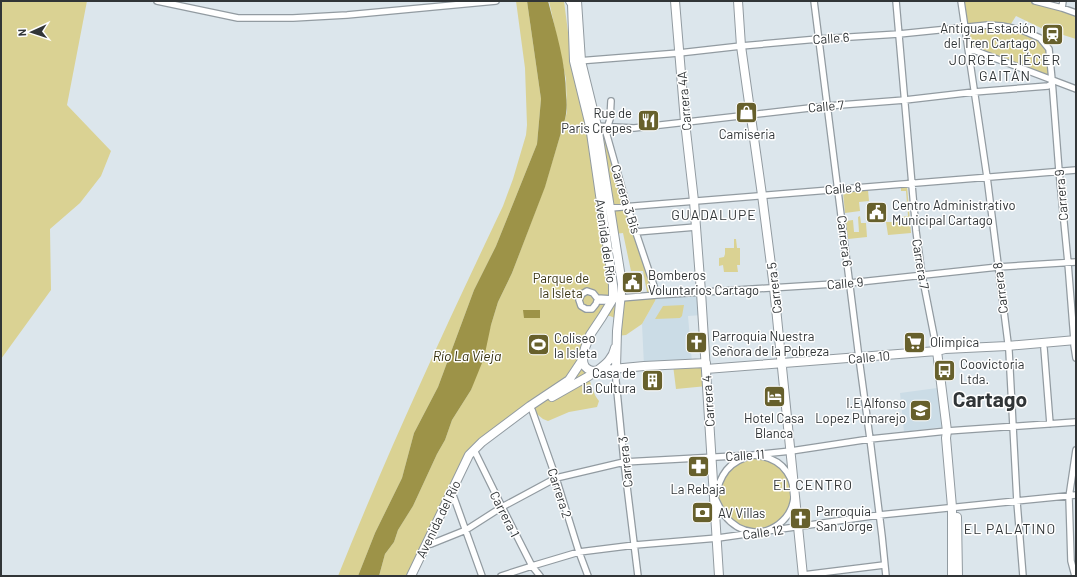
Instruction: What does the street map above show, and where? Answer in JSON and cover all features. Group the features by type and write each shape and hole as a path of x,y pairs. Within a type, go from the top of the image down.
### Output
{"main road":[{"name":"Avenida del Río","path":"415,576 474,451 482,442 530,406 569,380 583,359 590,335 617,298 622,284 610,208 578,61 572,4 570,1"},
{"name":"Avenida del Río","path":"577,1 578,61"},
{"name":"Carrera 4A","path":"675,1 685,122 694,201"},
{"name":"Carrera 5","path":"738,1 741,46 774,288 803,576"},
{"name":"Avenida del Río","path":"593,126 613,284 617,298 616,347"},
{"name":"Carrera 4","path":"694,201 720,576"},
{"path":"602,317 612,317 616,320 617,327"},
{"name":"Avenida del Río","path":"411,576 469,455 532,410 596,371 608,361 614,352 617,327"},
{"name":"Calle 10","path":"596,371 616,368 782,363 859,358 937,352 945,348 1044,348 1075,342"},
{"name":"Calle 10","path":"1008,348 1075,342"},
{"name":"Carrera 3","path":"616,347 616,368"},
{"name":"Carrera 7","path":"937,352 947,431 951,438 958,576"},
{"path":"583,359 584,366 586,368 596,371"},
{"name":"Carrera 7","path":"952,576 954,507"}],"street":[{"path":"157,1 238,18 293,18 347,15 496,1"},
{"name":"Carrera 6","path":"814,1 886,576"},
{"name":"Carrera 7","path":"896,1 916,231 922,275 937,352"},
{"name":"Carrera 8","path":"961,1 988,177 1008,348 1023,576"},
{"path":"1034,1 1042,2 1076,13"},
{"path":"1062,8 1064,1"},
{"name":"Calle 6","path":"578,61 680,53 818,38 899,34 988,25 1022,30 1040,38 1048,49 1052,80"},
{"path":"968,48 1076,89"},
{"name":"Calle 7","path":"593,126 634,128 827,106 1048,86 1052,84 1052,80"},
{"name":"Carrera 9","path":"1052,80 1076,358"},
{"name":"Carrera 3 Bis","path":"611,102 610,119 606,132 627,206 657,295"},
{"name":"Calle 8","path":"610,208 838,188 1076,170"},
{"path":"636,232 696,227"},
{"name":"Calle 9","path":"597,300 850,283 998,267 1076,262"},
{"path":"1044,348 1050,424"},
{"name":"Carrera 3","path":"616,368 624,462 638,576"},
{"name":"Carrera 2","path":"532,410 588,576"},
{"name":"Calle 11","path":"431,544 466,530 502,507 556,478 624,462 753,455 870,439 947,431 1076,422"},
{"path":"1075,576 1071,561 1069,497 1076,450"},
{"name":"Carrera 1","path":"474,451 532,566 540,576"},
{"path":"753,455 767,457 780,464 790,476 795,490 792,507 786,517 778,526 760,532 745,530 731,522 721,511 715,498 720,480 727,469 741,459 753,455"},
{"path":"453,495 482,576"},
{"name":"Calle 12","path":"501,576 579,552 635,545 718,538 879,515 1076,496"},
{"path":"803,576 843,574 884,566"}],"shaded area":[{"path":"701,292 702,315 688,316 692,363 644,366 642,324 657,295"},
{"name":"I.E Alfonso Lopez Pumarejo","path":"937,388 942,427 904,432 900,393"}],"green space":[{"path":"1,1 87,1 67,105 111,151 101,176 80,203 50,229 51,290 1,359"},
{"path":"516,1 527,1 541,99 537,144 496,246 474,290 438,387 414,433 402,478 375,533 358,576 338,576 397,436 438,344 503,206 513,179 526,135 527,125 525,68"},
{"name":"Parque de la Isleta","path":"549,1 564,1 570,48 590,126 613,298 657,295 642,324 626,335 617,336 616,368 597,371 612,357 615,318 606,316 585,348 591,383 595,395 599,401 597,407 569,412 548,421 532,410 469,455 410,576 379,576 385,554 394,542 398,530 413,506 445,440 452,420 471,390 498,302 512,273 545,186 565,119 567,112 566,79"},
{"path":"962,1 1036,1 1076,13 1076,39 1041,28 1016,16 1009,27 1040,38 1049,49 1052,80 968,48"},
{"path":"597,126 608,126 606,132 655,288 651,292 647,292 643,271 631,271 623,233 614,234"},
{"path":"907,186 911,233 888,235 886,222 893,222 893,218 908,216 906,191 901,191 901,187"},
{"path":"868,190 869,201 859,202 860,211 845,213 843,192"},
{"path":"860,216 861,223 866,223 867,237 848,239 846,221 853,220 854,232 859,232 858,217"},
{"path":"734,239 736,239 737,248 740,248 740,265 737,265 738,272 724,272 723,265 719,266 719,258 724,257 725,248 734,248"},
{"path":"684,305 682,316 680,318 655,319 663,306"},
{"path":"706,363 707,386 676,389 673,365"},
{"path":"753,455 780,464 795,490 786,517 760,532 731,523 715,498 727,469"}],"water":[{"name":"Río La Vieja","path":"527,1 548,1 560,48 566,83 567,104 565,119 545,187 512,273 498,302 491,325 484,358 471,390 452,420 445,440 413,506 398,530 394,542 385,554 379,576 358,576 375,533 402,478 414,433 438,387 474,290 496,246 537,144 541,99"},
{"path":"523,310 540,310 540,318 524,318"}],"place":[{"name":"Antigua Estación del Tren Cartago","path":"1052,35"},
{"name":"Camiseria","path":"747,112"},
{"name":"Rue de Paris Crepes","path":"648,120"},
{"name":"Centro Administrativo Municipal Cartago","path":"876,212"},
{"name":"Bomberos Voluntarios Cartago","path":"633,282"},
{"name":"Olimpica","path":"914,342"},
{"name":"Parroquia Nuestra Señora de la Pobreza","path":"697,343"},
{"name":"Coliseo la Isleta","path":"538,345"},
{"name":"Coovictoria Ltda.","path":"945,371"},
{"name":"Casa de la Cultura","path":"652,380"},
{"name":"Hotel Casa Blanca","path":"774,396"},
{"name":"I.E Alfonso Lopez Pumarejo","path":"921,410"},
{"name":"La Rebaja","path":"698,467"},
{"name":"AV Villas","path":"703,513"},
{"name":"Parroquia San Jorge","path":"801,518"}],"district":[{"name":"JORGE ELIÉCER GAITÁN","path":"1005,68"},
{"name":"GUADALUPE","path":"714,215"},
{"name":"Cartago","path":"990,400"},
{"name":"EL CENTRO","path":"813,485"},
{"name":"EL PALATINO","path":"1010,529"}]}
